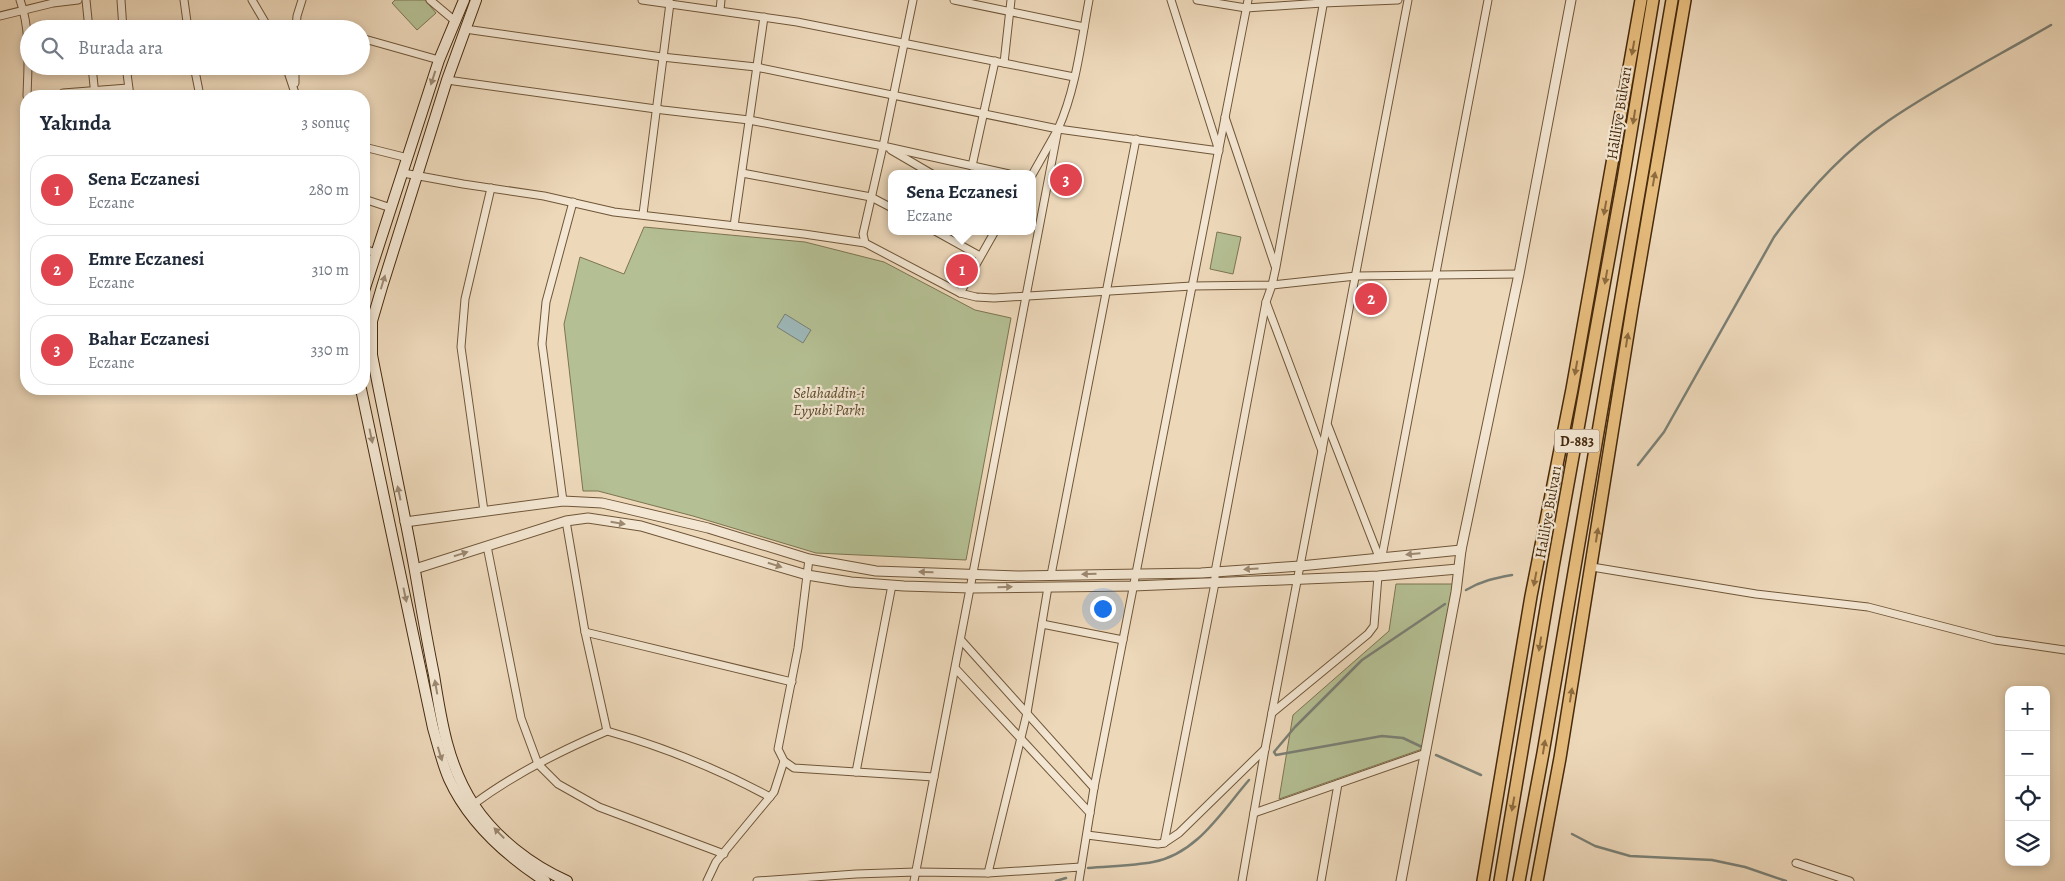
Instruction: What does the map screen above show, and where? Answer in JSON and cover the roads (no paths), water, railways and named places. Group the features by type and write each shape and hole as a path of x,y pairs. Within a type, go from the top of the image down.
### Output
{"highway":[{"path":"1483,881 1530,606 1572,389 1641,0"},
{"name":"Haliliye Bulvarı","path":"1498,881 1620,199 1653,0"},
{"name":"D-883","path":"1520,881 1672,0"},
{"path":"1537,881 1560,758 1685,0"},
{"path":"1573,569 1620,385"},
{"path":"1553,567 1572,389"}],"main road":[{"path":"370,272 440,60 464,0"},
{"path":"476,0 416,175 372,321 372,355 415,569 446,739 460,779 474,804 507,842 539,867 567,881"},
{"path":"362,395 433,728 449,778 468,811 492,840 544,881"}],"street":[{"path":"20,0 25,20"},
{"path":"0,16 78,0"},
{"path":"86,0 87,20"},
{"path":"121,0 122,20"},
{"path":"184,0 187,20"},
{"path":"252,0 264,20"},
{"path":"297,20 302,0"},
{"path":"430,0 455,21"},
{"path":"642,0 764,17 1074,77"},
{"path":"720,10 721,0"},
{"path":"865,243 863,234 913,0"},
{"path":"954,0 1010,10 1084,27"},
{"path":"1004,63 1011,0"},
{"path":"1035,170 1064,116 1074,77 1089,0"},
{"path":"1171,0 1218,151"},
{"path":"1197,0 1246,8 1324,1 1398,0"},
{"path":"1079,881 1094,788 1248,0"},
{"path":"1242,881 1265,749 1408,0"},
{"path":"1380,557 1488,0"},
{"path":"1401,881 1456,592 1461,550 1519,274 1571,0"},
{"path":"1164,843 1215,583 1215,572 1266,302 1276,267 1324,1"},
{"path":"643,214 670,3"},
{"path":"734,226 764,17"},
{"path":"465,29 662,57 756,67 1058,129 1218,151"},
{"path":"370,41 440,60"},
{"path":"972,166 995,61"},
{"path":"27,75 27,90"},
{"path":"93,75 94,90"},
{"path":"114,90 128,88 127,75"},
{"path":"196,75 199,90"},
{"path":"289,75 295,90"},
{"path":"295,75 296,90"},
{"path":"447,80 750,120 883,146 990,170"},
{"path":"1225,117 1276,267"},
{"path":"914,881 1058,129"},
{"path":"1051,575 1136,139"},
{"path":"883,146 925,170"},
{"path":"370,148 408,158"},
{"path":"403,173 544,196 614,212 643,214 865,243 960,293 976,297 994,298 1192,286 1272,285 1356,276 1519,274"},
{"path":"742,173 871,197 888,206"},
{"path":"484,511 460,347 465,299 491,188"},
{"path":"370,201 392,208"},
{"path":"563,501 542,344 546,302 573,202"},
{"path":"941,235 980,256"},
{"path":"960,293 993,235"},
{"path":"370,252 376,253"},
{"path":"1266,302 1323,452"},
{"path":"1328,426 1380,557"},
{"path":"405,522 563,501 602,503 708,528 809,559 876,571 1019,576 1215,572 1300,566 1461,550"},
{"path":"415,569 566,521 588,518 641,526 807,575 851,582 892,585 970,588 1134,586 1378,576 1458,569"},
{"path":"566,521 585,632 607,731"},
{"path":"487,546 521,718 538,764 558,784 599,807 724,854"},
{"path":"809,559 792,682 778,749 784,761 794,768 934,776"},
{"path":"1592,567 1756,594 1868,607 1996,640 2065,650"},
{"path":"1272,713 1368,634 1374,626 1378,576"},
{"path":"856,772 892,585"},
{"path":"988,873 1027,713 1048,587"},
{"path":"1042,624 1123,640"},
{"path":"585,632 792,682"},
{"path":"961,640 1094,788"},
{"path":"956,669 1090,813"},
{"path":"474,804 507,781 607,731 646,742 729,775 770,797"},
{"path":"1087,835 1158,844 1164,843 1265,749"},
{"path":"1254,813 1426,752"},
{"path":"707,881 716,862 774,792 784,761"},
{"path":"1321,881 1338,784"},
{"path":"1796,863 1850,881"},
{"path":"757,881 916,872 988,873 1081,867"}],"water":[{"path":"785,314 811,330 803,343 777,327"}],"waterway":[{"path":"1638,465 1664,432 1774,237 1826,174 1871,133 1907,108 2051,25"},
{"path":"1466,590 1488,580 1512,575"},
{"path":"1422,747 1403,738 1382,736 1276,755 1274,752 1295,727 1362,660 1445,604"},
{"path":"1436,755 1481,775"},
{"path":"1088,868 1153,862 1183,850 1207,830 1249,780"},
{"path":"1572,834 1595,846 1630,856 1712,860 1745,867 1786,881"},
{"path":"1056,881 1066,878"}],"place":[{"name":"Bahar Eczanesi","path":"1066,180"},
{"name":"Sena Eczanesi","path":"962,270"},
{"name":"Emre Eczanesi","path":"1371,299"}],"park label":[{"name":"Selahaddin-i Eyyubi Parkı","path":"829,402"}]}
